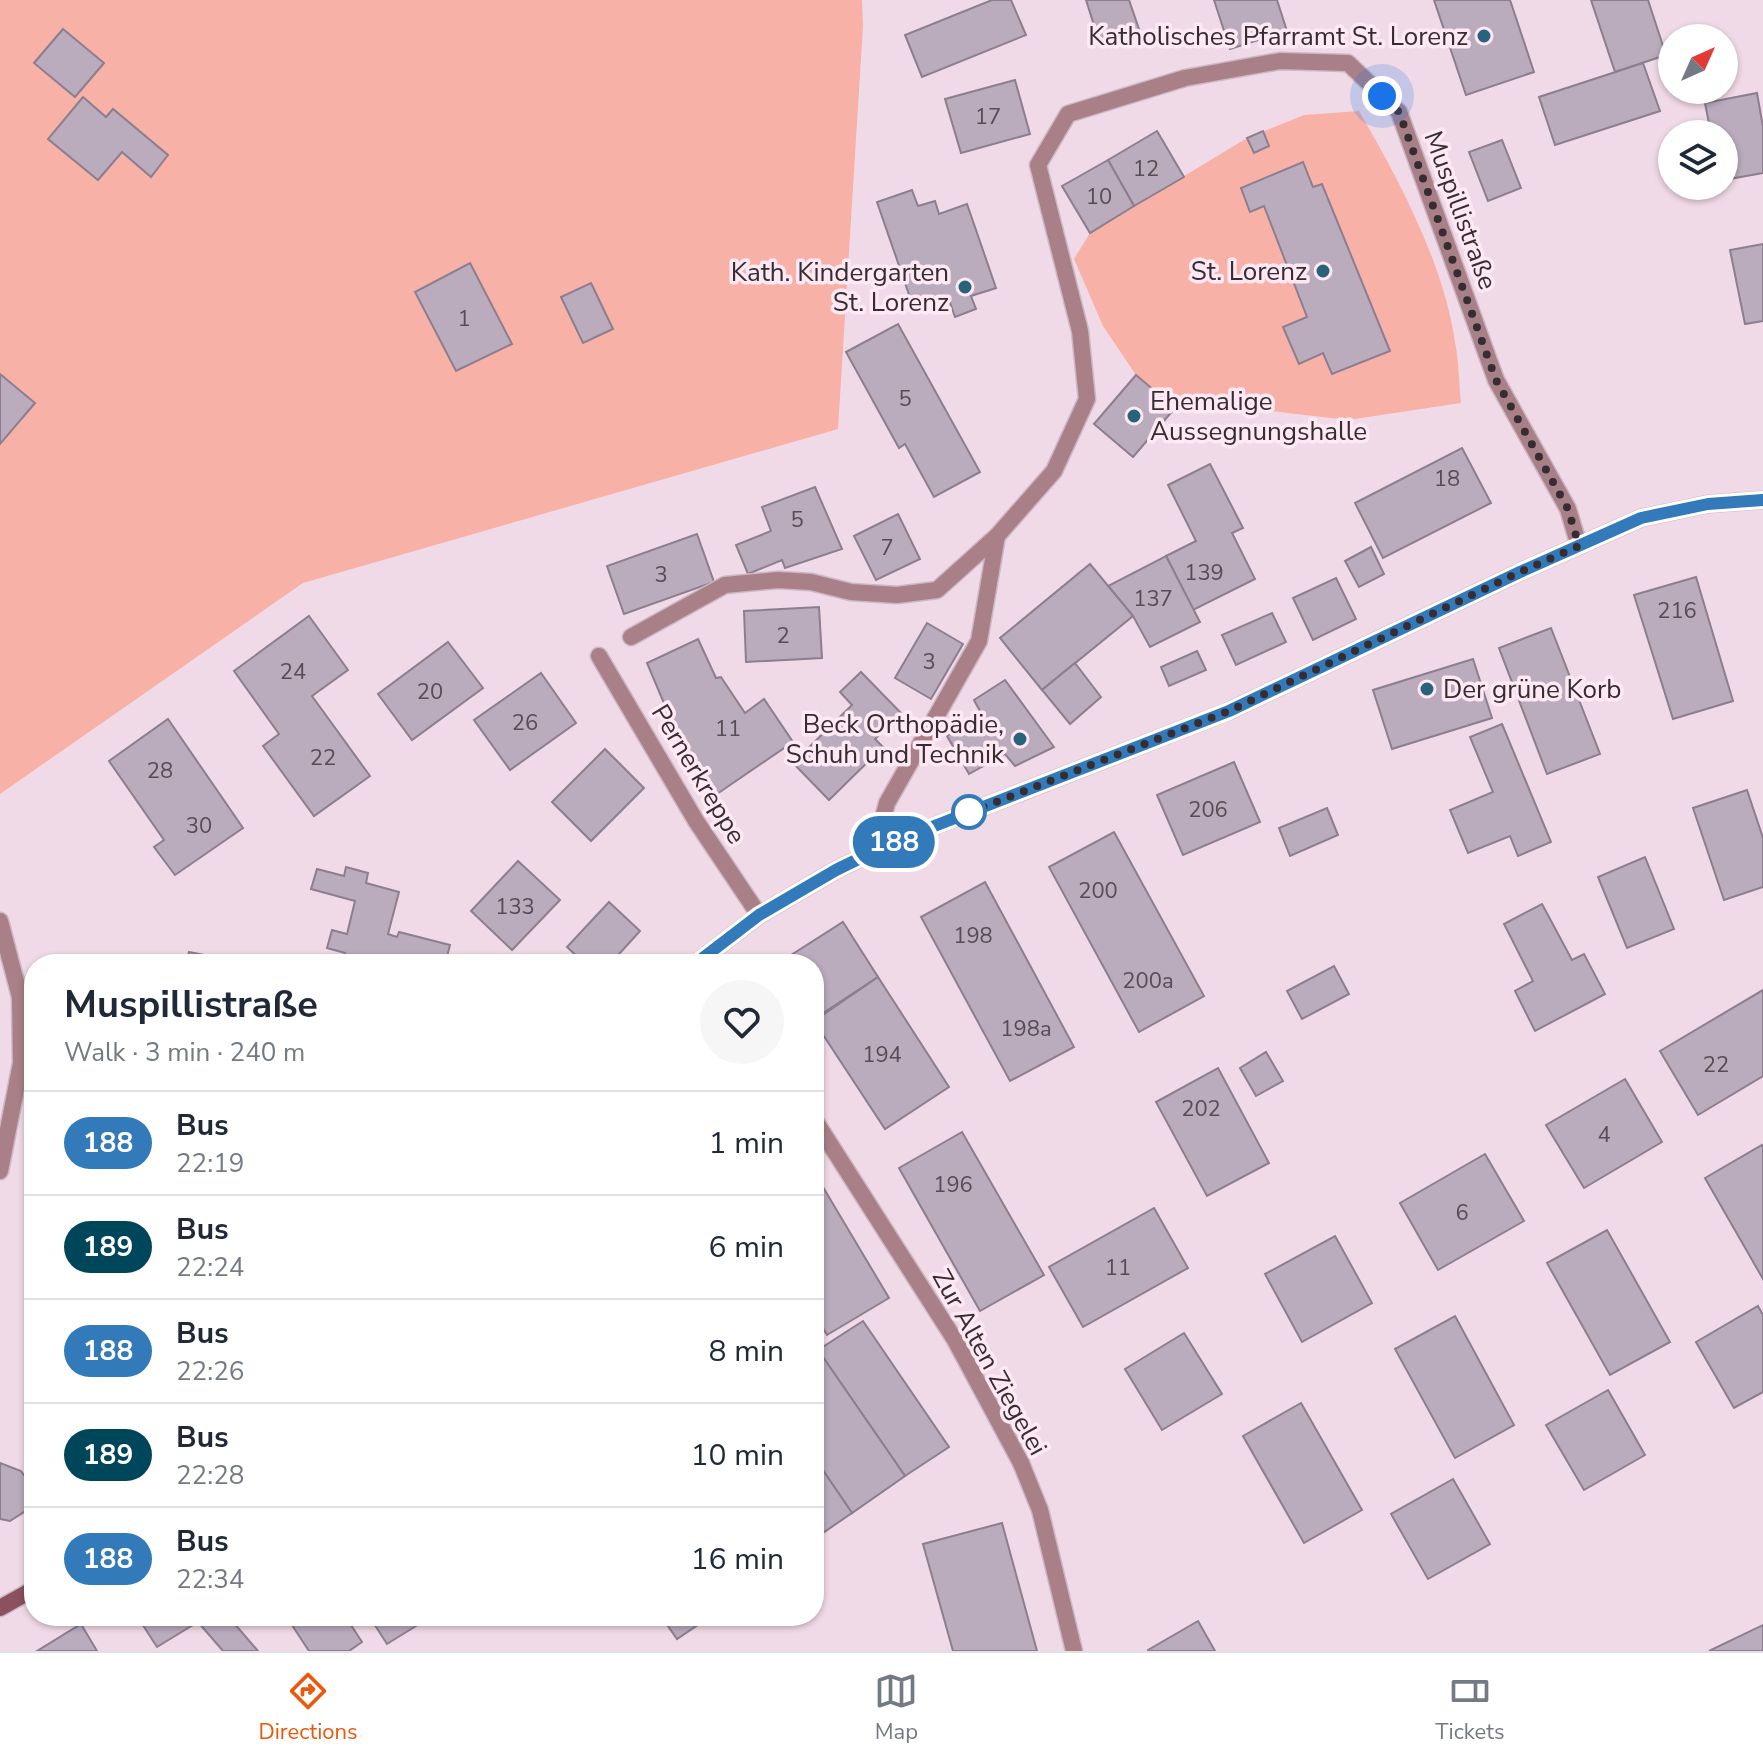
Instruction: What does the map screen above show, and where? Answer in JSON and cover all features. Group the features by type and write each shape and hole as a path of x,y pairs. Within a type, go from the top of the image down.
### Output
{"main road":[{"path":"716,954 759,915 836,870 891,843 1229,711 1520,572 1641,518 1708,504 1763,500"},
{"path":"0,1608 24,1595"}],"street":[{"name":"Muspillistraße","path":"631,637 725,585 778,580 897,595 937,590 997,536 1054,471 1087,399 1080,331 1038,165 1068,114 1185,78 1280,61 1348,63 1399,112 1496,380 1568,509 1579,546"},
{"path":"891,843 883,818 887,803 979,641 997,536"},
{"name":"Pernerkreppe","path":"599,656 696,821 759,915"},
{"path":"0,921 20,997 21,1063 0,1171"},
{"name":"Zur Alten Ziegelei","path":"824,1135 955,1340 1021,1463 1040,1510 1074,1651"}],"shaded area":[{"path":"0,0 862,0 863,26 838,429 303,583 0,794"},
{"path":"1359,111 1418,222 1441,282 1456,350 1461,403 1348,420 1271,411 1175,408 1136,375 1103,326 1074,259 1090,233 1247,138 1304,115"}],"building":[{"path":"992,0 1011,0 1026,35 922,77 905,35"},
{"path":"1086,0 1129,0 1139,29 1099,41"},
{"path":"1214,0 1277,0 1287,31 1230,49"},
{"name":"Katholisches Pfarramt St. Lorenz","path":"1434,0 1510,0 1534,72 1466,95"},
{"path":"1591,0 1648,0 1658,31 1658,58 1615,72"},
{"path":"63,29 104,63 75,97 34,63"},
{"path":"1643,63 1660,111 1555,145 1539,97"},
{"path":"1015,80 1030,134 961,153 945,99"},
{"path":"1757,93 1763,127 1763,173 1738,177 1738,120 1708,120 1705,104 1738,104 1738,97"},
{"path":"83,97 106,117 113,109 168,155 151,177 122,152 98,180 48,139"},
{"path":"1157,131 1184,177 1134,206 1108,160"},
{"path":"1263,131 1269,146 1254,153 1247,138"},
{"path":"1502,140 1521,188 1488,201 1469,152"},
{"path":"1108,160 1134,206 1090,233 1062,186"},
{"name":"St. Lorenz","path":"1303,162 1313,187 1322,184 1390,351 1332,374 1323,353 1299,364 1283,327 1307,317 1264,206 1250,212 1241,188"},
{"path":"912,190 918,206 935,201 939,214 967,204 996,288 971,296 976,309 955,317 948,297 914,309 877,202"},
{"path":"1763,244 1763,321 1745,324 1730,250"},
{"path":"470,263 512,344 456,371 415,292"},
{"path":"591,283 613,329 583,343 561,297"},
{"path":"898,324 980,472 934,497 905,444 899,448 846,352"},
{"path":"0,374 35,403 0,444"},
{"name":"Ehemalige Aussegnungshalle","path":"1136,375 1175,408 1133,457 1094,424"},
{"path":"1462,448 1491,503 1383,558 1355,503"},
{"path":"1210,464 1243,528 1232,533 1255,579 1193,610 1166,556 1196,541 1168,485"},
{"path":"815,487 842,549 785,568 782,560 748,574 736,545 771,531 762,507"},
{"path":"898,514 920,559 876,580 854,536"},
{"path":"697,534 714,582 624,614 607,566"},
{"path":"1371,547 1384,574 1359,587 1345,561"},
{"path":"1166,556 1200,622 1150,647 1133,616 1108,586"},
{"path":"1090,564 1133,616 1042,690 1000,638"},
{"path":"1696,577 1733,701 1673,719 1634,595"},
{"path":"1336,578 1356,619 1313,640 1293,598"},
{"path":"819,607 822,658 746,662 744,611"},
{"path":"1272,613 1286,642 1236,665 1222,635"},
{"path":"309,616 348,670 312,696 370,776 314,816 263,746 279,734 234,671"},
{"path":"927,623 963,644 931,699 895,678"},
{"path":"1551,628 1600,754 1547,774 1499,648"},
{"path":"698,639 716,678 721,677 745,713 764,699 793,742 717,794 688,754 663,709 666,708 647,663"},
{"path":"448,642 483,688 412,740 378,694"},
{"path":"1197,651 1206,670 1169,686 1161,667"},
{"path":"1473,659 1492,718 1392,749 1373,690"},
{"path":"1075,663 1101,697 1070,724 1042,690"},
{"path":"861,672 901,713 875,739 883,747 829,800 793,763 852,705 840,692"},
{"path":"541,673 576,723 510,770 474,720"},
{"path":"1005,680 1054,747 1015,766 1005,754 969,774 947,736 981,713 974,700"},
{"path":"168,719 243,828 175,875 154,847 164,840 109,761"},
{"path":"1502,724 1551,842 1518,856 1510,836 1468,853 1450,810 1493,792 1470,737"},
{"path":"605,749 644,788 591,841 552,802"},
{"path":"1234,762 1260,822 1183,855 1157,795"},
{"path":"1747,790 1763,838 1763,887 1724,900 1693,808"},
{"path":"1327,808 1338,835 1290,856 1279,828"},
{"path":"1114,832 1204,996 1139,1032 1049,867"},
{"path":"1645,857 1674,929 1627,948 1598,877"},
{"path":"518,861 560,900 512,950 471,911"},
{"path":"346,867 368,873 366,883 399,892 388,934 397,937 399,932 450,945 448,954 345,954 327,948 332,930 347,934 355,901 311,889 317,869 344,876"},
{"path":"985,882 1074,1047 1010,1081 921,917"},
{"path":"609,902 640,931 619,954 574,954 567,947"},
{"path":"1542,904 1572,960 1584,954 1605,994 1535,1031 1515,991 1533,981 1504,924"},
{"path":"843,922 878,977 824,1012 824,954 793,954"},
{"path":"1334,966 1349,994 1302,1019 1287,991"},
{"path":"878,977 949,1087 885,1129 824,1036 824,1014"},
{"path":"1763,990 1763,1076 1698,1115 1660,1051"},
{"path":"1266,1052 1283,1081 1256,1096 1240,1068"},
{"path":"1218,1068 1269,1163 1207,1196 1156,1102"},
{"path":"1625,1079 1662,1142 1584,1188 1546,1125"},
{"path":"962,1132 1044,1275 980,1311 899,1168"},
{"path":"1763,1147 1763,1279 1705,1178"},
{"path":"1485,1154 1524,1221 1438,1270 1400,1203"},
{"path":"824,1189 889,1298 827,1335 824,1330"},
{"path":"1154,1208 1188,1268 1083,1327 1049,1267"},
{"path":"1607,1230 1670,1342 1610,1375 1547,1263"},
{"path":"1335,1236 1372,1303 1302,1342 1265,1274"},
{"path":"1758,1306 1763,1315 1763,1392 1734,1408 1696,1342"},
{"path":"1455,1316 1514,1425 1455,1458 1395,1349"},
{"path":"863,1321 949,1447 905,1476 824,1359 824,1346"},
{"path":"1184,1333 1222,1394 1162,1430 1125,1369"},
{"path":"824,1359 905,1476 852,1513 824,1472"},
{"path":"1608,1390 1645,1455 1584,1490 1546,1425"},
{"path":"1301,1403 1362,1510 1304,1543 1243,1436"},
{"path":"0,1463 21,1471 24,1475 24,1512 10,1521 0,1519"},
{"path":"824,1472 852,1513 824,1532"},
{"path":"1453,1479 1490,1544 1428,1579 1391,1514"},
{"path":"1002,1523 1037,1651 953,1651 923,1544"},
{"path":"1198,1621 1215,1651 1148,1651 1148,1650"},
{"path":"1763,1625 1763,1651 1709,1651"},
{"path":"82,1626 97,1651 37,1651"},
{"path":"143,1626 191,1626 157,1647"},
{"path":"201,1626 237,1626 258,1651 223,1651"},
{"path":"293,1626 352,1626 362,1642 349,1651 309,1651"},
{"path":"375,1626 416,1626 387,1644"},
{"path":"668,1626 696,1626 677,1639"}],"bus line":[{"name":"188","path":"706,954 759,915 836,870 891,843 1229,711 1520,572 1641,518 1708,504 1763,500"}],"place":[{"name":"Katholisches Pfarramt St. Lorenz","path":"1484,36"},
{"name":"St. Lorenz","path":"1323,271"},
{"name":"Kath. Kindergarten St. Lorenz","path":"965,287"},
{"name":"Ehemalige Aussegnungshalle","path":"1134,416"},
{"name":"Der grüne Korb","path":"1427,689"},
{"name":"Beck Orthopädie, Schuh und Technik","path":"1020,739"}],"route":[{"path":"969,812 963,815 1229,711 1579,546 1568,509 1496,380 1399,112 1382,96"}]}
